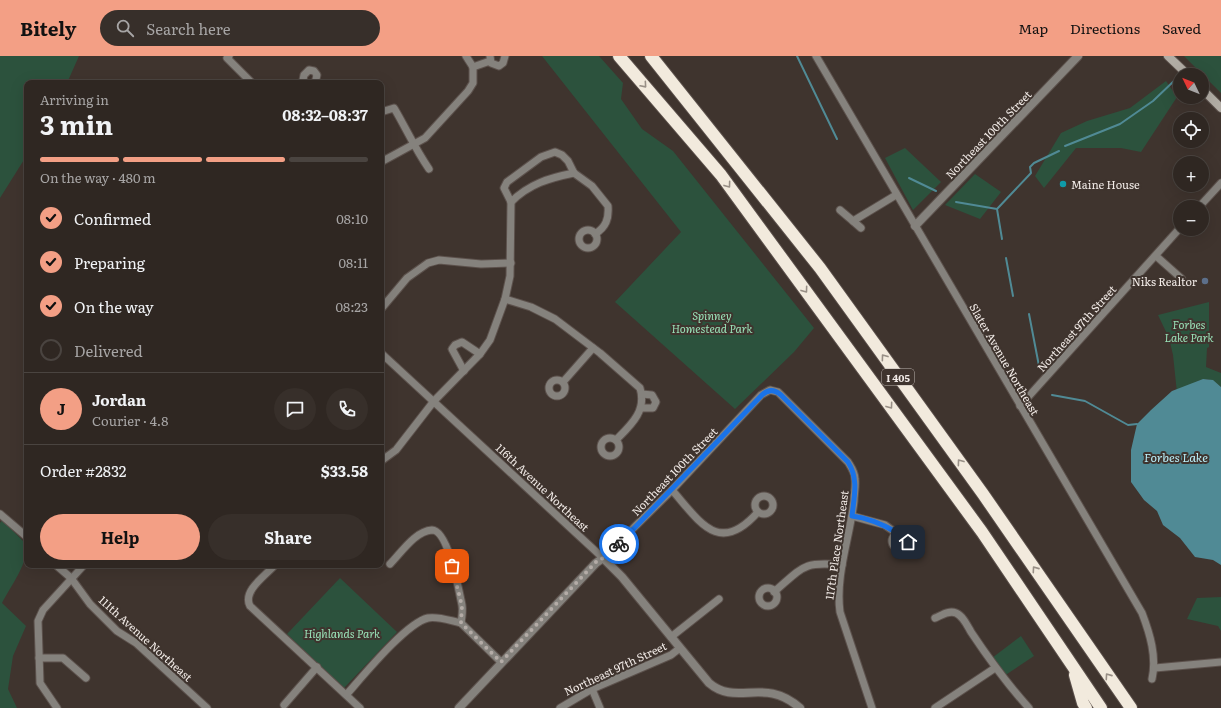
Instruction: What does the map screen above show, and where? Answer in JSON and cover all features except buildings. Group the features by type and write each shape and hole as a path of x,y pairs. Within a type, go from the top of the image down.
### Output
{"highway":[{"name":"I 405","path":"619,56 721,175 982,532 1101,708"},
{"name":"I 405","path":"651,56 820,268 983,494 1130,708"},
{"path":"1072,664 1083,703 1086,708"}],"main road":[{"path":"1168,56 1181,68"},
{"path":"1209,96 1221,108"}],"street":[{"path":"384,160 413,145 432,131 468,92 473,82 473,66 466,56"},
{"path":"473,66 490,58 494,65 499,66 503,63 505,56"},
{"name":"Slater Avenue Northeast","path":"816,56 1142,613 1151,641 1155,668 1152,679"},
{"name":"Northeast 100th Street","path":"915,226 1078,56"},
{"path":"228,57 249,80"},
{"path":"304,80 303,77 305,73 310,70 317,75 316,80"},
{"path":"384,111 394,108 411,136 413,145 429,169"},
{"path":"384,459 396,450 434,401 480,354 490,340 505,299 511,263 511,202 504,188 507,182 541,157 555,152 562,155 568,161 574,173 592,186 608,206 607,222 601,230 595,234"},
{"path":"511,202 522,191 544,181 574,173"},
{"path":"1205,200 1221,183"},
{"path":"853,221 896,194"},
{"path":"840,210 861,228"},
{"name":"Northeast 97th Street","path":"1020,406 1173,236"},
{"path":"1156,256 1182,279"},
{"path":"384,305 407,278 421,266 439,260 481,264 511,263"},
{"path":"505,299 542,312 593,348 640,388 641,401 636,419 616,440"},
{"path":"464,371 453,353 452,349 455,345 462,342 480,354"},
{"path":"563,382 593,348"},
{"name":"116th Avenue Northeast","path":"384,357 434,401 622,577 715,688 724,693 736,694 770,692 789,699 800,708"},
{"name":"Northeast 100th Street","path":"459,708 596,562 603,558 672,490 766,391 773,391"},
{"name":"117th Place Northeast","path":"773,391 781,395 848,462 853,470 856,480 852,516 842,565 838,599 840,612 872,708"},
{"path":"652,395 656,402 653,408 641,401 652,395"},
{"path":"672,490 703,525 717,533 735,532 758,512"},
{"path":"0,514 24,534"},
{"path":"852,516 885,525 896,533"},
{"path":"390,564 424,532 434,530 439,532 444,538 449,553 462,606 461,623"},
{"path":"774,592 804,567 818,564 842,565"},
{"name":"111th Avenue Northeast","path":"59,568 71,578 86,600 117,631 136,643 207,708"},
{"path":"57,708 40,683 38,621 39,616 81,568"},
{"path":"273,568 252,590 248,599 250,606 360,708"},
{"path":"671,637 719,599"},
{"path":"935,618 949,612 959,615 1008,686 1029,708"},
{"path":"346,694 412,625 432,618 461,623 501,662"},
{"name":"Northeast 97th Street","path":"560,708 592,689 670,655 680,648"},
{"path":"39,658 63,658 86,678"},
{"path":"1155,668 1221,662"},
{"path":"284,705 317,667"},
{"path":"935,708 995,668"},
{"path":"592,689 600,708"}],"green space":[{"path":"0,56 79,56 68,80 24,80 24,160 0,198"},
{"name":"Spinney Homestead Park","path":"542,56 599,56 623,83 621,99 642,129 673,151 814,328 794,352 735,409 615,302 681,232"},
{"path":"1184,56 1221,56 1221,93 1209,81 1209,68 1196,68"},
{"path":"1166,81 1173,91 1173,103 1141,152 1121,148 1076,148 1044,188 1035,176 1061,133 1087,121 1130,108"},
{"path":"905,148 941,182 913,210 885,158"},
{"path":"975,174 1001,192 980,219 945,205"},
{"name":"Forbes Lake Park","path":"1209,302 1209,347 1207,348 1206,367 1221,373 1221,387 1215,382 1205,379 1195,382 1177,393 1173,355 1169,338 1158,315"},
{"path":"2,520 24,542 24,560 2,603 26,626 13,656 8,689 17,708 0,708 0,523"},
{"name":"Highlands Park","path":"340,578 397,632 344,688 287,634"},
{"path":"1221,597 1221,631 1218,626 1187,619 1197,598"},
{"path":"1021,636 1034,656 1004,676 992,658"}],"water":[{"name":"Forbes Lake","path":"1203,379 1213,380 1221,387 1221,565 1213,560 1195,557 1180,538 1163,525 1157,511 1144,500 1131,482 1131,450 1137,424 1172,391"}],"waterway":[{"path":"797,56 837,139"},
{"path":"1065,146 1120,124 1153,101 1173,82"},
{"path":"997,209 1031,173 1030,167 1034,163 1059,151"},
{"path":"909,178 936,191"},
{"path":"956,202 997,209 1002,239"},
{"path":"1006,258 1013,296"},
{"path":"1029,314 1039,366"},
{"path":"1052,395 1085,401 1128,425 1137,424"}],"way so far":[{"path":"452,566 462,606 461,623 501,662 596,562 608,555 619,544"}],"place":[{"name":"Maine House","path":"1063,184"},
{"name":"Niks Realtor","path":"1205,281"}],"route":[{"path":"619,544 762,395 766,391 770,390 778,392 848,462 853,470 856,480 852,516 885,525 893,529 896,533 899,532 905,534 908,542"}]}
